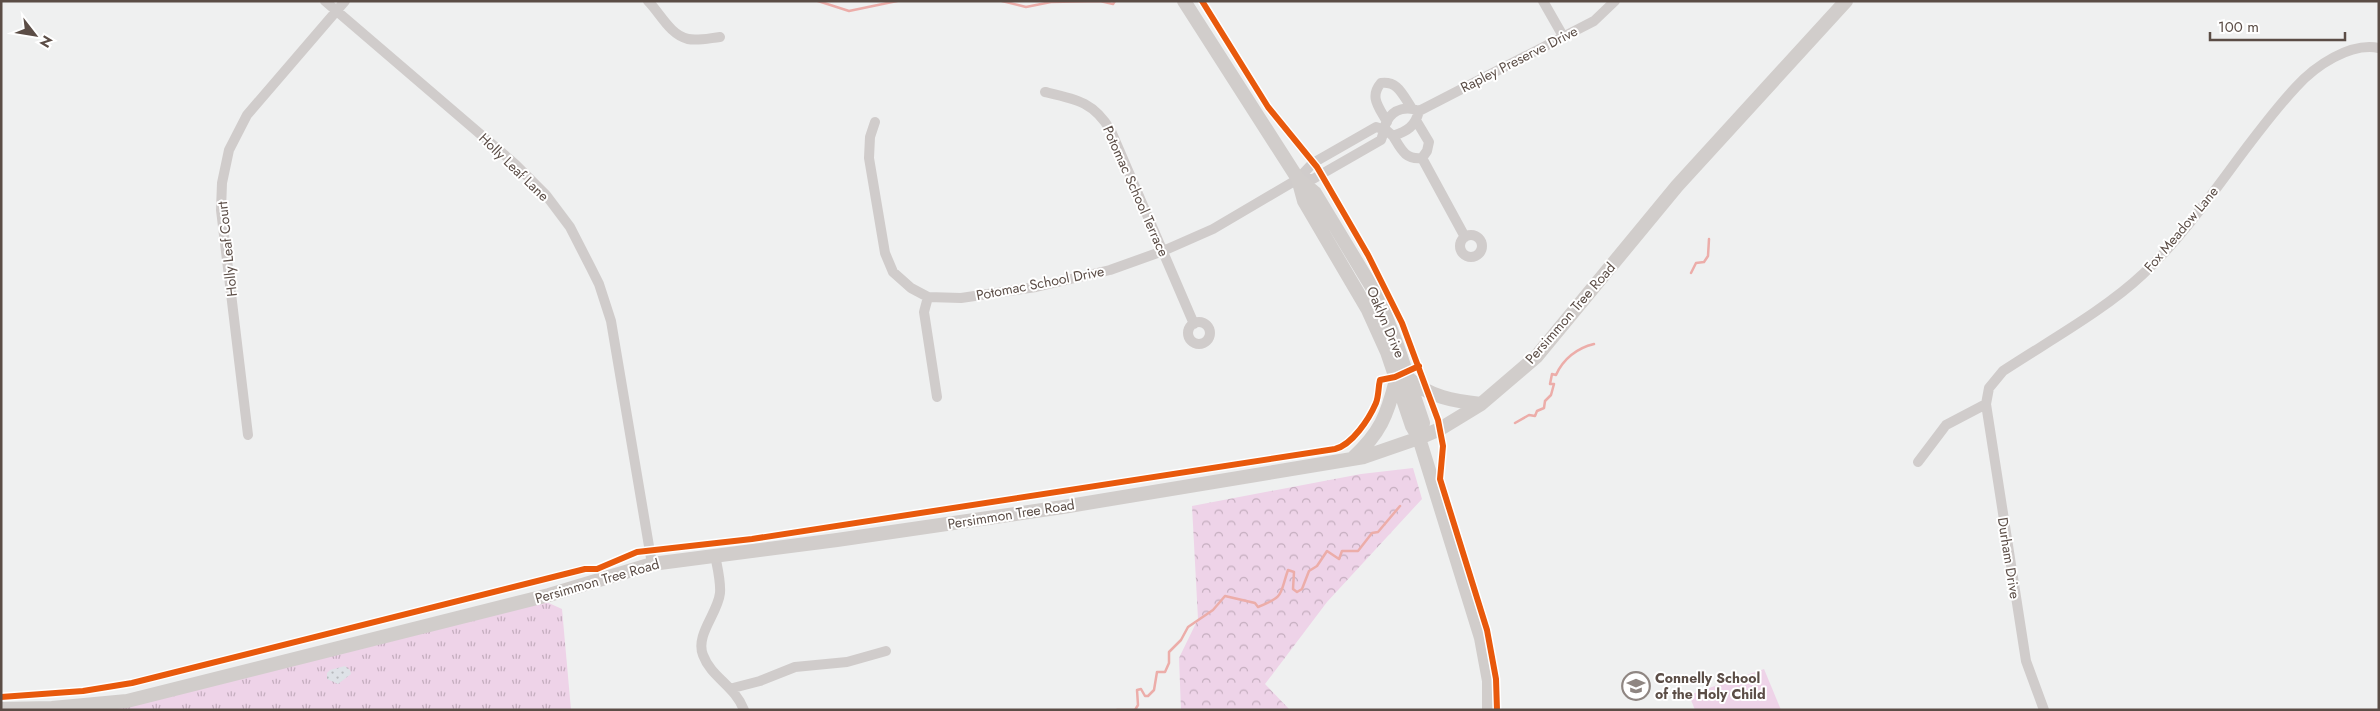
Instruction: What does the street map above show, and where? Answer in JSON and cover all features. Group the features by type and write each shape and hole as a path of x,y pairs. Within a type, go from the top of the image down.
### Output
{"main road":[{"name":"Oaklyn Drive","path":"1184,1 1298,178 1304,201 1368,310 1423,423 1419,438 1481,638 1489,681 1489,710"},
{"name":"Persimmon Tree Road","path":"1,708 52,708 127,701 549,595 652,564 837,540 1046,509 1364,457 1419,438 1481,404 1536,356 1677,186 1846,1"},
{"path":"1351,459 1370,442 1388,413 1402,379 1450,400 1481,404"}],"street":[{"name":"Holly Leaf Lane","path":"325,1 515,164 546,195 570,227 599,284 611,321 652,564"},
{"name":"Holly Leaf Court","path":"248,435 221,210 222,183 230,150 247,115 345,1"},
{"path":"648,1 672,29 682,37 690,39 720,37"},
{"path":"1543,1 1563,36"},
{"name":"Rapley Preserve Drive","path":"1298,178 1314,179 1381,140 1396,111 1415,109 1594,21 1615,1"},
{"name":"Fox Meadow Lane","path":"1986,404 1989,388 2003,371 2112,299 2142,276 2168,250 2297,86 2334,58 2347,52 2375,47"},
{"path":"1390,82 1398,86 1415,109 1417,122 1429,142 1422,158 1413,159 1406,156 1388,129 1374,99 1375,90 1381,83 1390,82"},
{"name":"Potomac School Terrace","path":"1045,92 1083,101 1104,118 1194,324"},
{"path":"875,122 870,137 869,158 885,253 893,272 899,279 928,297 924,312 937,397"},
{"name":"Rapley Preserve Drive","path":"1388,129 1407,131 1417,122"},
{"path":"1422,158 1465,237"},
{"name":"Potomac School Drive","path":"928,297 961,298 1036,287 1110,270 1163,251 1213,229 1298,178"},
{"path":"1918,462 1946,426 1986,404"},
{"name":"Durham Drive","path":"1986,404 2026,662 2044,710"},
{"path":"715,555 720,592 713,617 703,637 702,654 714,671 732,688 744,710"},
{"path":"732,688 760,681 795,667 847,662 886,651"}],"green space":[{"path":"1413,468 1422,499 1327,602 1265,684 1290,710 1181,710 1179,658 1198,619 1192,506 1361,474"},
{"path":"542,600 562,609 571,710 94,710"},
{"path":"1764,669 1781,710 1695,710 1689,695"}],"sand":[{"path":"345,666 350,670 351,674 338,684 327,679 327,673 330,670"}],"waterway":[{"path":"818,1 849,11 897,1"},
{"path":"1002,1 1026,7 1051,2 1100,1 1113,4 1115,1"},
{"path":"1691,273 1696,263 1704,262 1708,256 1709,239"},
{"path":"1515,423 1529,415 1535,416 1537,411 1544,408 1545,401 1551,395 1554,384 1550,384 1552,374 1556,375 1562,364 1576,351 1594,344"},
{"path":"1117,710 1135,710 1138,705 1137,690 1141,689 1145,696 1148,696 1154,690 1157,672 1165,672 1169,663 1169,652 1181,640 1188,627 1213,610 1225,596 1255,603 1258,607 1273,600 1280,594 1288,570 1294,572 1293,589 1297,592 1302,589 1309,571 1317,566 1327,551 1339,559 1342,551 1358,551 1372,533 1378,532 1400,506"}],"cycle path":[{"path":"1202,1 1268,107 1317,167 1368,255 1402,323 1438,420 1443,446 1440,479 1487,630 1496,679 1497,710"},
{"path":"1,697 83,691 132,683 585,569 597,569 637,552 752,539 1335,449 1341,447 1354,437 1364,424 1376,403 1380,380 1395,377 1419,366"}],"place":[{"name":"Connelly School of the Holy Child","path":"1636,686"}]}
